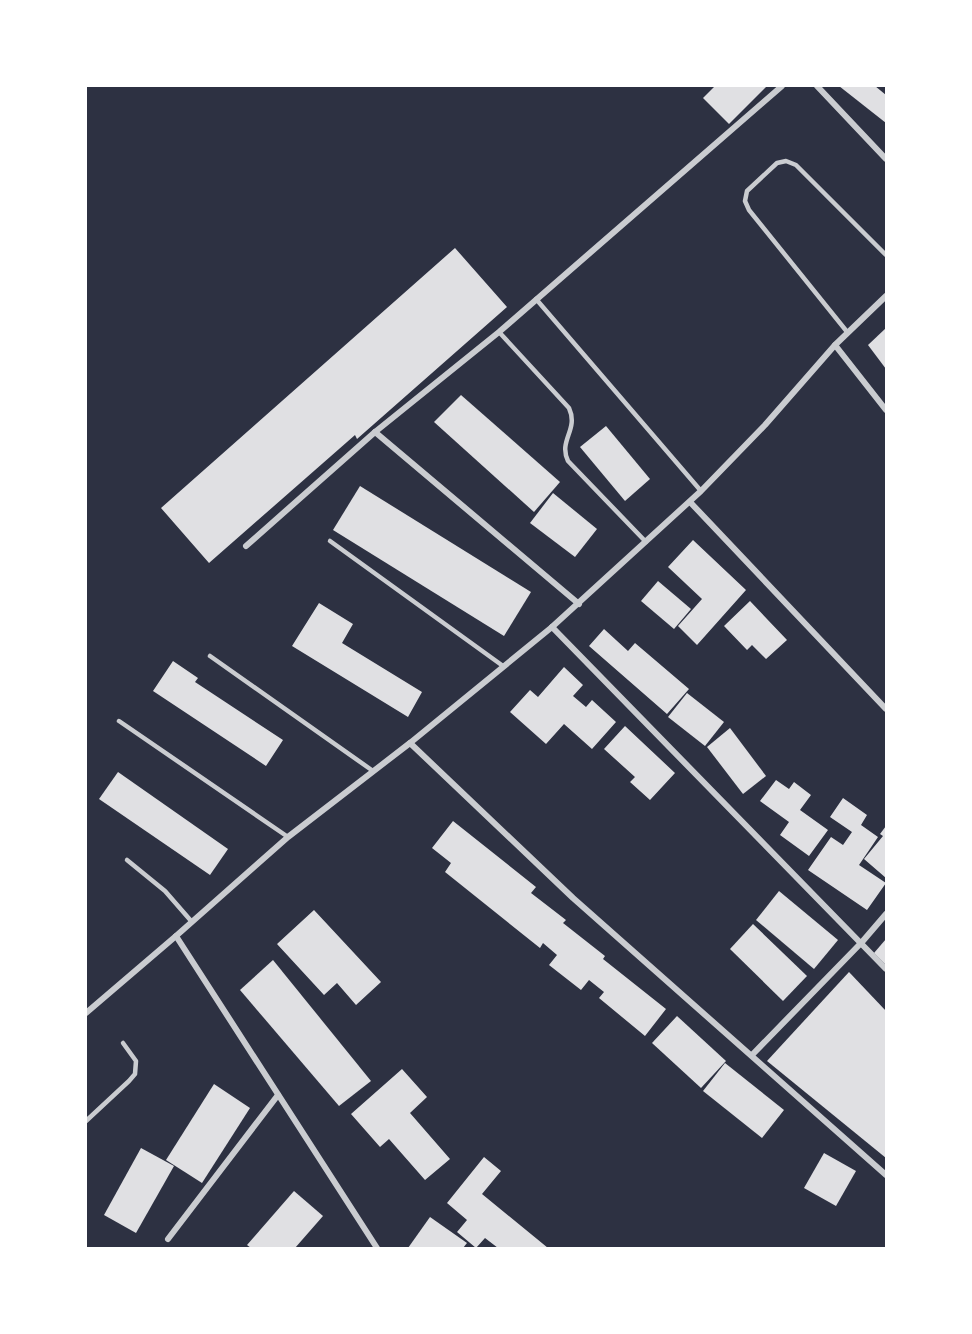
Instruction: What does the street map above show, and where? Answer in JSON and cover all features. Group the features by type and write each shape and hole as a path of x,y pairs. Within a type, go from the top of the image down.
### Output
{"street":[{"path":"246,546 375,432 499,332 782,86"},
{"path":"817,86 886,159"},
{"path":"86,1013 288,837 410,743 579,604 701,491 765,425 835,345 886,296"},
{"path":"835,345 886,410"},
{"path":"375,432 579,604"},
{"path":"690,502 886,709"},
{"path":"552,627 886,969"},
{"path":"410,743 573,898 886,1175"},
{"path":"752,1055 862,942 886,914"},
{"path":"176,936 377,1248"},
{"path":"168,1239 278,1095"}],"lane":[{"path":"848,333 749,210 745,201 747,191 777,163 786,161 796,165 886,255"},
{"path":"536,299 701,491"},
{"path":"499,332 569,408 573,424 564,450 568,461 646,543"},
{"path":"330,541 503,666"},
{"path":"210,656 373,771"},
{"path":"119,721 288,837"},
{"path":"127,860 165,891 192,922"},
{"path":"86,1121 135,1074 136,1061 123,1043"}],"building":[{"path":"715,86 767,86 729,124 703,98"},
{"path":"839,86 875,86 886,95 886,123"},
{"path":"455,248 507,307 357,439 355,435 209,563 161,508"},
{"path":"886,328 886,369 868,345"},
{"path":"461,395 560,482 534,512 434,422"},
{"path":"606,426 650,479 625,501 580,447"},
{"path":"360,486 531,592 504,636 333,530"},
{"path":"553,493 597,529 575,557 530,523"},
{"path":"693,540 746,590 697,645 678,626 702,599 668,567"},
{"path":"658,581 691,609 674,629 641,601"},
{"path":"750,601 787,640 766,659 752,645 747,650 724,626"},
{"path":"319,603 353,624 342,643 422,692 408,717 292,646"},
{"path":"604,629 628,651 635,643 689,689 667,714 589,646"},
{"path":"173,661 198,678 195,682 283,740 266,766 153,691"},
{"path":"564,667 583,685 573,696 586,707 592,700 616,722 592,749 564,724 546,744 510,712 530,690 538,697"},
{"path":"687,693 724,722 705,746 668,717"},
{"path":"625,726 675,773 650,800 630,782 635,777 604,749"},
{"path":"730,728 766,776 743,794 707,747"},
{"path":"118,772 228,849 210,875 99,799"},
{"path":"776,780 789,789 794,782 811,795 800,810 828,830 809,856 780,835 789,822 760,801"},
{"path":"843,798 867,815 861,825 878,837 859,865 886,883 867,910 808,870 831,837 843,845 852,832 830,817"},
{"path":"453,821 536,887 531,893 566,920 563,923 605,956 603,959 666,1009 645,1036 599,998 604,992 589,980 581,990 549,965 557,955 543,943 540,948 445,872 451,863 432,848"},
{"path":"886,826 886,878 864,859 883,836 880,834"},
{"path":"779,891 838,940 814,969 756,920"},
{"path":"314,910 381,982 356,1005 337,983 324,995 277,944"},
{"path":"753,924 807,976 783,1001 730,949"},
{"path":"886,939 886,965 874,953"},
{"path":"273,960 371,1081 339,1106 240,990"},
{"path":"849,972 886,1011 886,1158 767,1061"},
{"path":"677,1016 726,1061 701,1088 652,1043"},
{"path":"725,1063 784,1110 762,1138 703,1091"},
{"path":"402,1069 427,1097 410,1113 450,1159 425,1180 389,1139 380,1147 351,1114"},
{"path":"214,1084 250,1108 202,1183 166,1160"},
{"path":"141,1148 174,1166 136,1233 104,1215"},
{"path":"824,1153 856,1171 836,1206 804,1188"},
{"path":"484,1157 501,1171 482,1194 548,1248 498,1248 485,1238 476,1248 457,1232 467,1220 447,1203"},
{"path":"294,1191 323,1216 295,1248 251,1248 247,1245"},
{"path":"430,1217 467,1243 463,1248 408,1248"}]}
